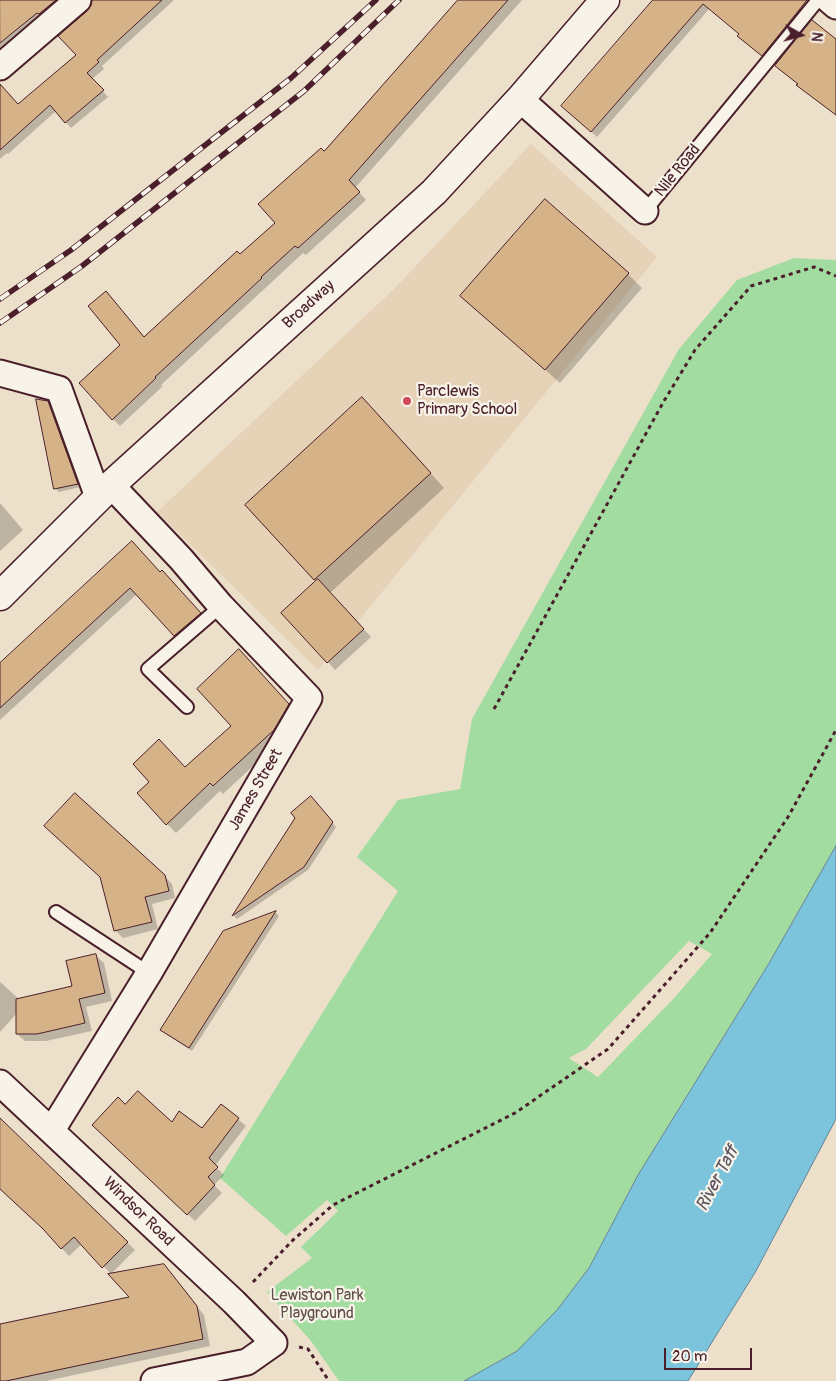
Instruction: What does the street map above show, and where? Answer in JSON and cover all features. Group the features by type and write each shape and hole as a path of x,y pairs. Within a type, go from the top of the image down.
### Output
{"main road":[{"name":"Broadway","path":"0,596 104,491 434,192 520,99 605,0"}],"street":[{"path":"0,67 78,0"},
{"path":"829,0 836,6"},
{"name":"Nile Road","path":"520,99 645,211"},
{"path":"0,373 59,389 104,491"},
{"name":"James Street","path":"52,1130 149,973 309,698 221,606 181,560 104,491"},
{"name":"Windsor Road","path":"0,1083 234,1302 274,1343"},
{"path":"154,1381 247,1362 274,1343"}],"lane":[{"name":"Nile Road","path":"645,211 818,0"},
{"path":"187,707 148,669 221,606"},
{"path":"56,912 149,973"}],"path":[{"path":"494,709 664,401 695,350 751,286 814,267 836,276"},
{"path":"234,1302 292,1241 333,1205 515,1113 608,1048 710,933 788,818 836,730"},
{"path":"274,1343 308,1349 329,1381"}],"shaded area":[{"name":"Parclewis Primary School","path":"531,144 657,257 318,670 157,512 394,289"}],"green space":[{"name":"Lewiston Park Playground","path":"794,258 836,260 836,846 768,965 638,1175 589,1268 557,1310 517,1351 464,1381 339,1381 311,1341 267,1292 312,1258 301,1247 338,1211 327,1200 286,1236 220,1178 398,891 357,857 398,800 460,789 472,719 679,349 737,280","holes":["689,941 712,954 675,997 598,1077 569,1058 586,1049"]}],"water":[{"name":"River Taff","path":"836,846 836,1119 756,1271 688,1381 464,1381 517,1351 557,1310 589,1268 638,1175 768,965"}],"building":[{"path":"0,0 56,0 0,43"},
{"path":"92,0 162,0 97,60 99,62 87,73 104,90 65,123 50,105 0,150 0,84 18,104 76,55 58,36 87,11"},
{"path":"458,0 508,0 349,180 360,192 298,248 295,246 261,277 112,420 79,383 120,345 88,306 106,291 144,337 237,251 240,254 275,223 258,204 321,148 324,151"},
{"path":"653,0 807,0 762,56 737,36 739,34 703,4 591,132 561,106"},
{"path":"812,20 836,39 836,115 796,85 798,84 775,66"},
{"path":"545,199 629,273 545,370 460,296"},
{"path":"362,397 431,473 314,580 245,505"},
{"path":"36,399 48,401 78,484 54,489"},
{"path":"132,541 160,572 162,570 201,613 174,636 130,588 0,708 0,663"},
{"path":"318,579 364,629 327,663 281,613"},
{"path":"239,649 289,704 274,730 213,786 210,783 166,825 137,793 149,782 133,764 159,739 185,767 231,726 197,689"},
{"path":"75,793 165,875 169,891 145,897 152,922 114,931 100,877 44,826"},
{"path":"311,796 333,822 304,867 232,916 295,818 291,813"},
{"path":"276,911 189,1048 160,1030 223,931"},
{"path":"96,954 105,993 79,999 85,1023 37,1034 16,1034 16,999 72,986 66,961"},
{"path":"138,1091 172,1122 179,1111 202,1128 221,1104 239,1118 209,1158 218,1167 208,1177 215,1185 187,1215 92,1125 118,1097 125,1104"},
{"path":"0,1118 128,1242 102,1268 74,1237 61,1249 43,1229 0,1189"},
{"path":"164,1264 197,1306 203,1339 0,1381 0,1324 129,1297 108,1274"}],"railway":[{"path":"0,299 71,250 291,78 376,0"},
{"path":"0,323 82,266 304,91 399,0"}],"place":[{"name":"Parclewis Primary School","path":"407,401"}]}
